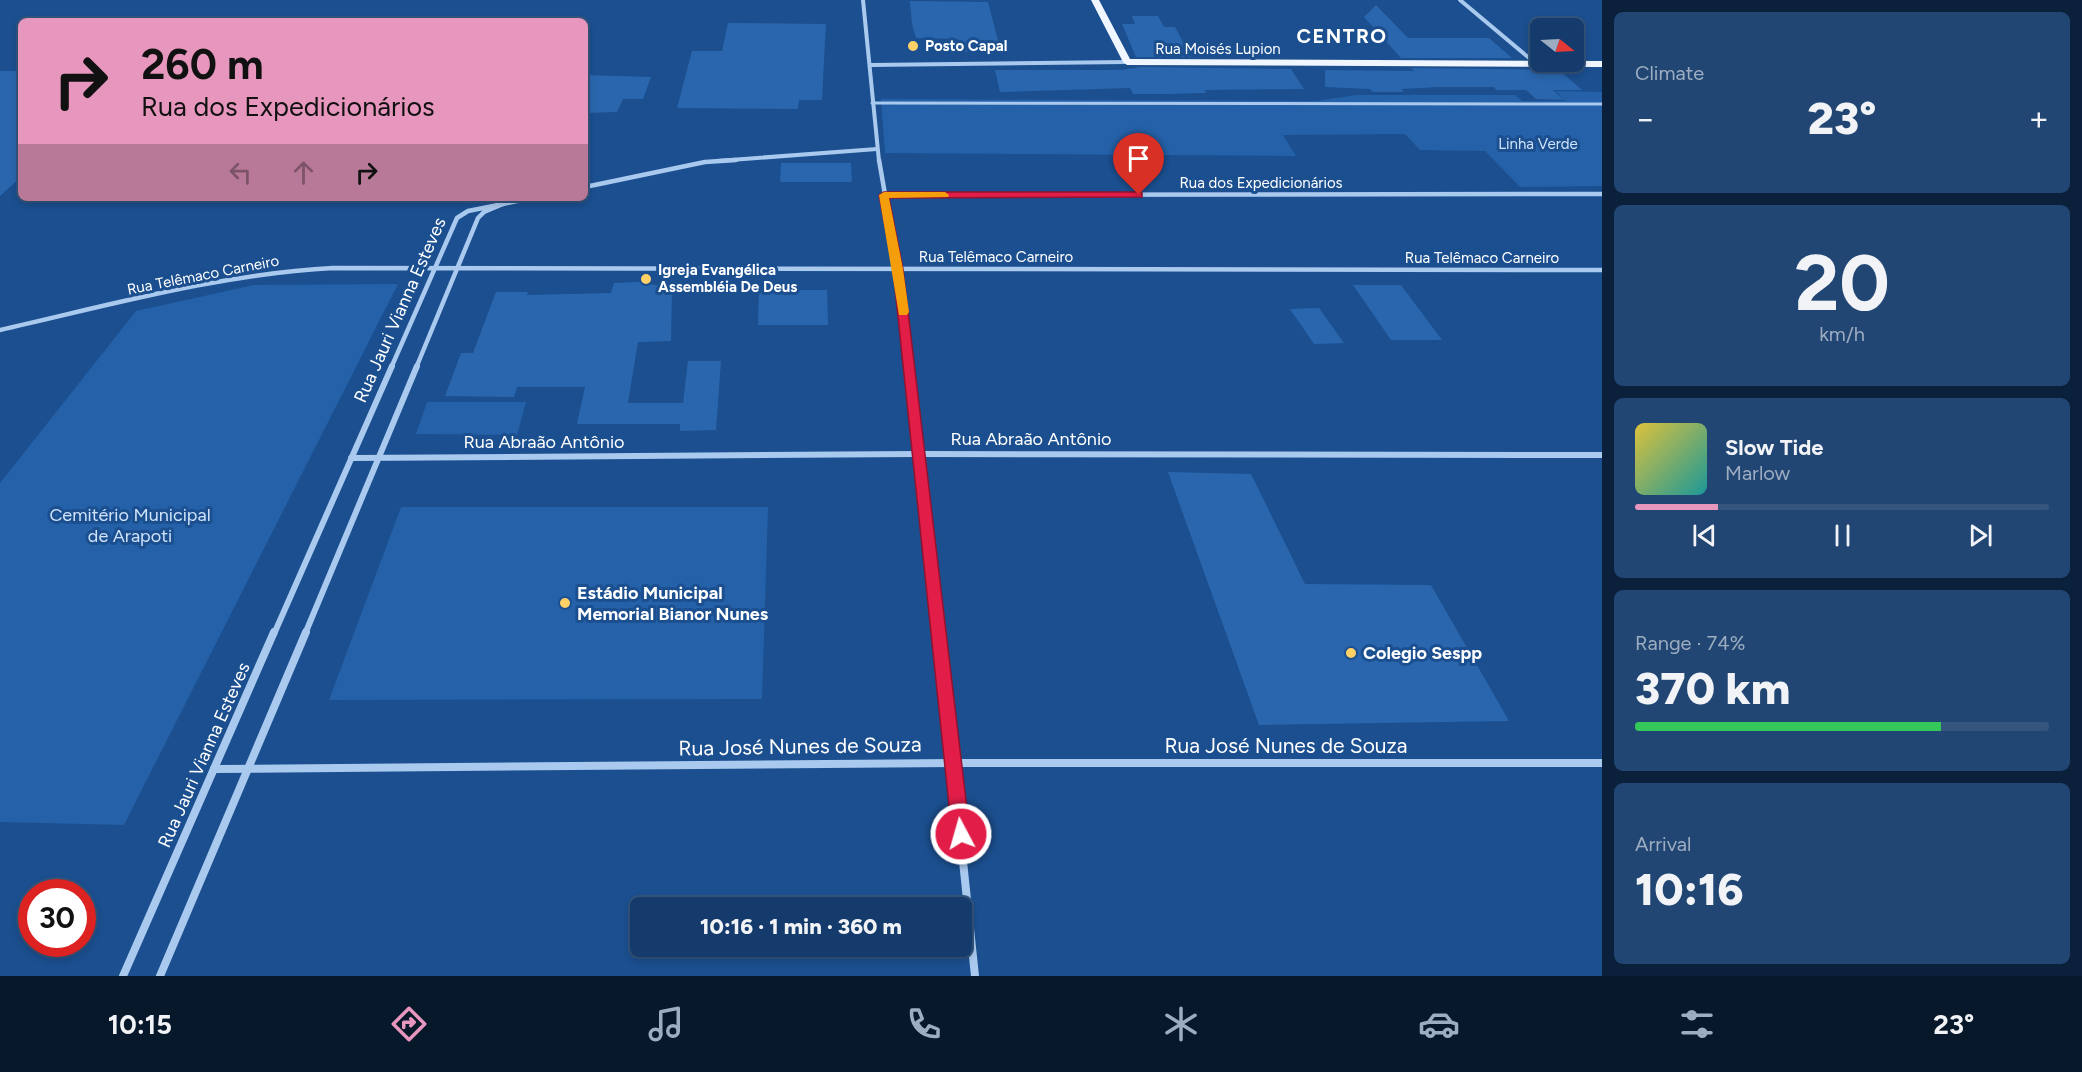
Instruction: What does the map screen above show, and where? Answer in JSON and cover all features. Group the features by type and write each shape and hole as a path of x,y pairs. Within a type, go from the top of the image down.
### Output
{"main road":[{"path":"1095,0 1127,62"},
{"name":"Rua Moisés Lupion","path":"1127,62 1530,63"},
{"name":"Rua Moisés Lupion","path":"1584,64 1602,64"}],"street":[{"path":"863,0 871,65 877,149 898,269 954,763 975,976"},
{"path":"1460,0 1530,59"},
{"name":"Rua Moisés Lupion","path":"871,65 1127,62"},
{"path":"872,103 1602,104"},
{"path":"588,186 705,162 877,149"},
{"name":"Rua dos Expedicionários","path":"884,195 1602,194"},
{"path":"503,204 517,201"},
{"name":"Rua Jauri Vianna Esteves","path":"160,976 249,770 376,458 478,218 503,204"},
{"name":"Rua Jauri Vianna Esteves","path":"123,976 457,218 468,210 503,204"},
{"name":"Rua Telêmaco Carneiro","path":"0,330 258,275 325,270 459,267 1602,270"},
{"name":"Rua Abraão Antônio","path":"351,458 918,454 1602,455"},
{"name":"Rua José Nunes de Souza","path":"214,769 954,763 1602,764"}],"green space":[{"name":"Linha Verde","path":"1556,91 1602,92 1602,186 1520,187 1485,151 1420,150 1405,134 1283,135 1296,156 885,153 881,99 1316,101 1356,95 1515,95 1522,101 1565,101"},
{"name":"Cemitério Municipal de Arapoti","path":"398,284 124,825 0,822 0,483 136,311 254,285"},
{"path":"427,402 526,402 517,435 416,434"},
{"name":"Estádio Municipal Memorial Bianor Nunes","path":"401,507 768,507 762,699 329,700"}],"building":[{"path":"910,1 988,2 1001,52 960,52 958,39 916,38"},
{"path":"1376,5 1408,38 1489,38 1512,58 1401,58 1364,17"},
{"path":"1132,16 1158,16 1164,27 1175,27 1191,57 1136,57 1122,24 1135,24"},
{"path":"728,23 826,24 822,100 799,100 798,109 677,108 692,51 722,51"},
{"path":"1141,67 1291,69 1304,89 1205,90 1206,93 1167,94 1133,94 1130,88 1000,92 995,70 1121,70"},
{"path":"1411,68 1561,72 1582,90 1553,90 1564,100 1536,99 1526,90 1496,90 1494,87 1440,87 1401,89 1404,92 1373,92 1370,89 1325,87 1325,70 1414,71"},
{"path":"0,71 18,71 18,180 0,196"},
{"path":"588,75 651,77 643,99 623,99 617,112 588,113"},
{"path":"781,163 851,163 852,182 780,182"},
{"path":"638,282 672,288 671,341 638,342 628,403 683,403 688,361 721,361 716,430 680,431 680,424 577,424 585,387 517,387 514,397 445,396 461,353 473,353 496,292 528,292 527,295 611,293 614,283"},
{"path":"1353,285 1401,285 1442,340 1391,340"},
{"path":"759,290 827,290 828,325 758,325"},
{"path":"1319,308 1344,343 1314,344 1290,309"},
{"name":"Colegio Sespp","path":"1168,472 1251,474 1305,584 1431,585 1509,721 1259,725"}],"slow traffic":[{"path":"903,312 898,269 884,195 945,195"}],"place":[{"name":"Posto Capal","path":"913,46"},
{"name":"Igreja Evangélica Assembléia De Deus","path":"646,279"},
{"name":"Estádio Municipal Memorial Bianor Nunes","path":"565,603"},
{"name":"Colegio Sespp","path":"1351,653"}],"district":[{"name":"CENTRO","path":"1342,36"}],"route":[{"path":"961,834 898,269 884,195 1139,195"}]}
